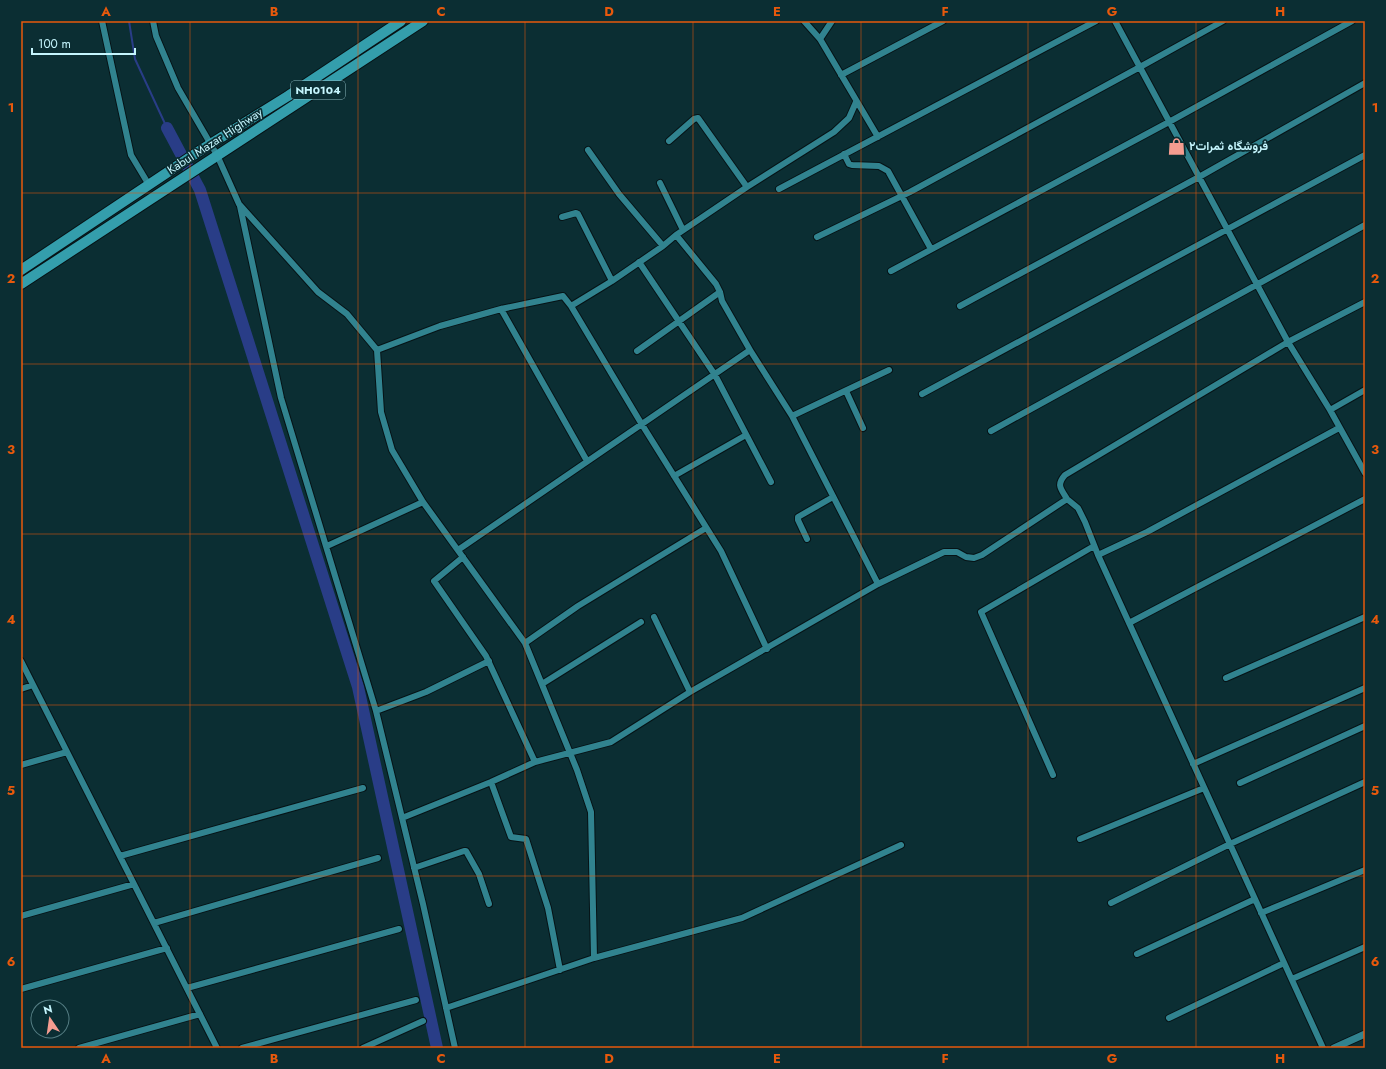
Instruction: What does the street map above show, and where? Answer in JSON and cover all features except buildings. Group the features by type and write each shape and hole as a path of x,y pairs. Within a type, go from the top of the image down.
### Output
{"highway":[{"name":"Kabul Mazar Highway","path":"21,270 207,146 288,96 401,21"},
{"name":"Kabul Mazar Highway","path":"21,284 423,21"}],"street":[{"path":"102,21 132,155 149,185"},
{"path":"153,21 156,36 178,88 207,146 215,157 239,204 281,398 376,711 455,1048"},
{"path":"804,21 820,39 856,102 878,136"},
{"path":"820,39 832,21"},
{"path":"841,75 943,21"},
{"path":"779,189 1096,21"},
{"path":"1115,21 1288,342 1330,410 1365,472"},
{"path":"817,237 902,196 1223,21"},
{"path":"891,271 1170,122 1352,21"},
{"path":"960,306 1199,177 1365,83"},
{"path":"571,306 612,281 663,246 683,230 747,187 834,132 849,118 856,102"},
{"path":"669,142 694,119 698,118 747,187"},
{"path":"588,150 619,194 663,246"},
{"path":"844,154 849,164 879,166 888,171 931,249"},
{"path":"922,394 1365,155"},
{"path":"660,183 683,230"},
{"path":"239,204 318,292 347,314 377,350 381,412 392,450 423,502 525,643 577,770 591,812 594,958"},
{"path":"562,217 576,213 578,214 612,281"},
{"path":"991,431 1365,225"},
{"path":"676,235 716,284 722,301 750,350 792,416 878,584"},
{"path":"639,262 715,375 771,482"},
{"path":"636,351 720,292"},
{"path":"377,350 440,326 501,309 562,296 571,306 641,423 721,551 767,649"},
{"path":"1323,1048 1098,555 1085,522 1078,508 1067,499 1060,488 1060,481 1065,475 1288,342 1365,302"},
{"path":"501,309 587,461"},
{"path":"458,550 641,423 715,375 750,350"},
{"path":"792,416 889,370"},
{"path":"1330,410 1365,390"},
{"path":"846,391 863,428"},
{"path":"1098,555 1147,532 1339,428"},
{"path":"674,476 746,435"},
{"path":"807,539 798,517 833,497"},
{"path":"402,818 491,782 535,762 611,742 690,692 878,584 944,552 957,552 966,557 974,558 982,555 1067,499"},
{"path":"1129,623 1365,499"},
{"path":"327,546 423,502"},
{"path":"525,643 578,606 706,528"},
{"path":"1053,775 981,612 1094,546"},
{"path":"463,557 434,581 489,661 535,762"},
{"path":"654,617 690,692"},
{"path":"1226,678 1365,617"},
{"path":"542,684 641,622"},
{"path":"21,661 217,1048"},
{"path":"376,711 426,692 489,661"},
{"path":"21,689 33,685"},
{"path":"1193,764 1365,688"},
{"path":"1240,783 1365,726"},
{"path":"21,765 67,752"},
{"path":"491,782 511,837 526,839 548,908 560,970"},
{"path":"1111,903 1230,844 1365,782"},
{"path":"120,856 363,788"},
{"path":"1080,840 1204,788"},
{"path":"446,1008 594,958 742,918 901,845"},
{"path":"414,868 466,851 479,874 489,904"},
{"path":"154,922 378,858"},
{"path":"1261,913 1365,870"},
{"path":"21,916 134,884"},
{"path":"1137,954 1255,898"},
{"path":"187,988 399,929"},
{"path":"1292,979 1365,947"},
{"path":"21,989 167,948"},
{"path":"1169,1018 1284,963"},
{"path":"242,1048 416,1000"},
{"path":"79,1048 200,1014"},
{"path":"363,1048 423,1021"},
{"path":"1334,1048 1365,1034"}],"waterway":[{"path":"129,21 135,59 167,128"},
{"path":"167,128 200,190 358,687 437,1048"}],"place":[{"name":"فروشگاه ثمرات٢","path":"1176,146"}]}
